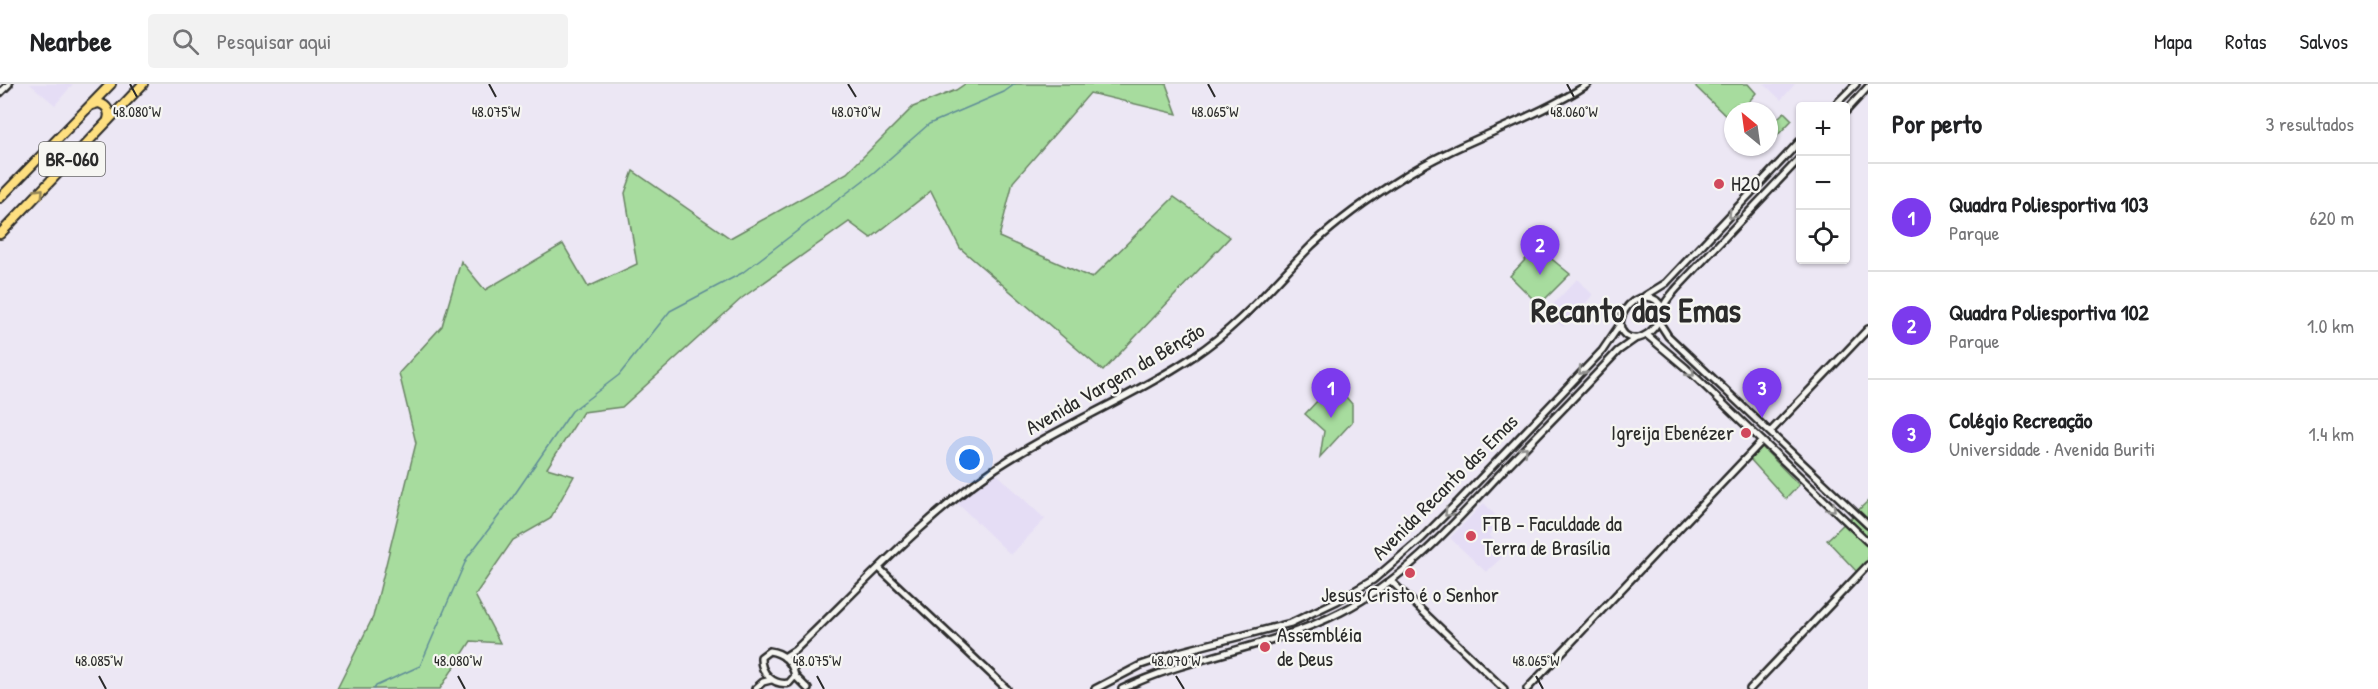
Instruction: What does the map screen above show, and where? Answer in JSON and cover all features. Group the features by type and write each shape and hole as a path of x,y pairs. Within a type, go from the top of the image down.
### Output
{"highway":[{"name":"BR-060","path":"0,198 111,84"},
{"name":"BR-060","path":"0,234 143,84"},
{"path":"90,106 99,103 107,108 108,122"}],"main road":[{"path":"0,93 9,84"},
{"name":"Avenida Vargem da Bênção","path":"786,659 940,511 1025,450 1193,356 1256,305 1319,239 1377,194 1407,175 1529,118 1588,84"},
{"path":"1838,102 1856,84"},
{"path":"1850,106 1868,87"},
{"path":"1847,93 1846,101 1850,104 1854,102"},
{"path":"1796,145 1666,283 1628,305 1622,313 1619,326 1625,336 1635,339 1647,335 1659,322 1662,308 1677,288 1796,162"},
{"path":"1756,189 1758,195 1765,196"},
{"path":"1748,198 1754,198 1755,207"},
{"path":"1645,296 1657,300 1662,308"},
{"path":"1659,322 1668,336 1868,527 1863,530 1862,536"},
{"name":"Avenida Recanto das Emas","path":"1095,689 1147,663 1179,652 1291,623 1337,601 1373,580 1427,533 1501,458 1608,344 1619,326"},
{"path":"1770,432 1868,329"},
{"path":"1647,335 1665,349 1868,542"},
{"name":"Avenida Recanto das Emas","path":"1122,689 1151,676 1210,657 1262,644 1314,625 1378,591 1433,544 1618,351 1635,339"},
{"path":"1527,689 1762,441"},
{"path":"1501,458 1502,462 1510,465"},
{"path":"1789,466 1798,465 1797,458"},
{"path":"1492,466 1498,465 1500,474"},
{"path":"1802,478 1802,471 1810,470"},
{"path":"1427,533 1433,536 1433,544"},
{"path":"1750,689 1868,565"},
{"path":"880,569 1007,689"},
{"path":"1373,580 1373,586 1378,591"},
{"path":"1391,581 1504,689"},
{"path":"1236,638 1242,643 1238,650"},
{"path":"1210,645 1206,651 1210,657"},
{"path":"795,676 789,687 772,680 764,671 760,660 765,653 773,651 786,659 795,676 808,689"},
{"path":"1147,663 1143,671 1151,676"},
{"path":"757,687 764,671"},
{"path":"1125,673 1132,678 1130,686"},
{"path":"757,687 772,680"}],"shaded area":[{"path":"30,84 73,84 55,105"},
{"path":"1764,84 1795,84 1781,100"},
{"path":"1577,279 1593,295 1563,327 1546,312"},
{"path":"995,472 1045,519 1011,555 955,501"},
{"name":"FTB - Faculdade da Terra de Brasília","path":"1484,503 1499,519 1489,535 1507,553 1486,572 1450,538"}],"green space":[{"path":"965,84 1166,84 1177,114 1090,93 1013,182 999,237 1092,278 1174,197 1230,237 1103,371 960,248 931,191 871,238 849,222 742,298 622,407 583,412 547,468 574,476 550,519 513,540 475,595 500,643 471,641 440,689 337,689 373,617 416,443 399,373 442,326 461,261 485,290 563,244 588,287 637,264 625,193 633,171 730,238 847,173 913,107 956,90"},
{"path":"1693,84 1748,84 1756,93 1748,102 1724,102 1724,114"},
{"path":"1784,112 1792,120 1778,135 1778,118"},
{"path":"1537,247 1570,274 1539,305 1510,276"},
{"path":"1334,383 1352,404 1352,422 1320,457 1324,431 1305,414"},
{"path":"1762,447 1799,485 1786,499 1750,459"},
{"path":"1868,501 1868,560 1857,572 1827,540"}],"waterway":[{"path":"374,689 420,666 467,558 510,501 572,411 619,375 670,311 742,273 873,173 929,124 1004,92 1015,84"}],"place":[{"name":"H20","path":"1719,184"},
{"name":"Quadra Poliesportiva 102","path":"1540,275"},
{"name":"Quadra Poliesportiva 103","path":"1331,418"},
{"name":"Colégio Recreação","path":"1762,418"},
{"name":"Igreija Ebenézer","path":"1746,433"},
{"name":"FTB - Faculdade da Terra de Brasília","path":"1471,536"},
{"name":"Jesus Cristo é o Senhor","path":"1410,573"},
{"name":"Assembléia de Deus","path":"1265,647"}],"district":[{"name":"Recanto das Emas","path":"1636,310"}]}
